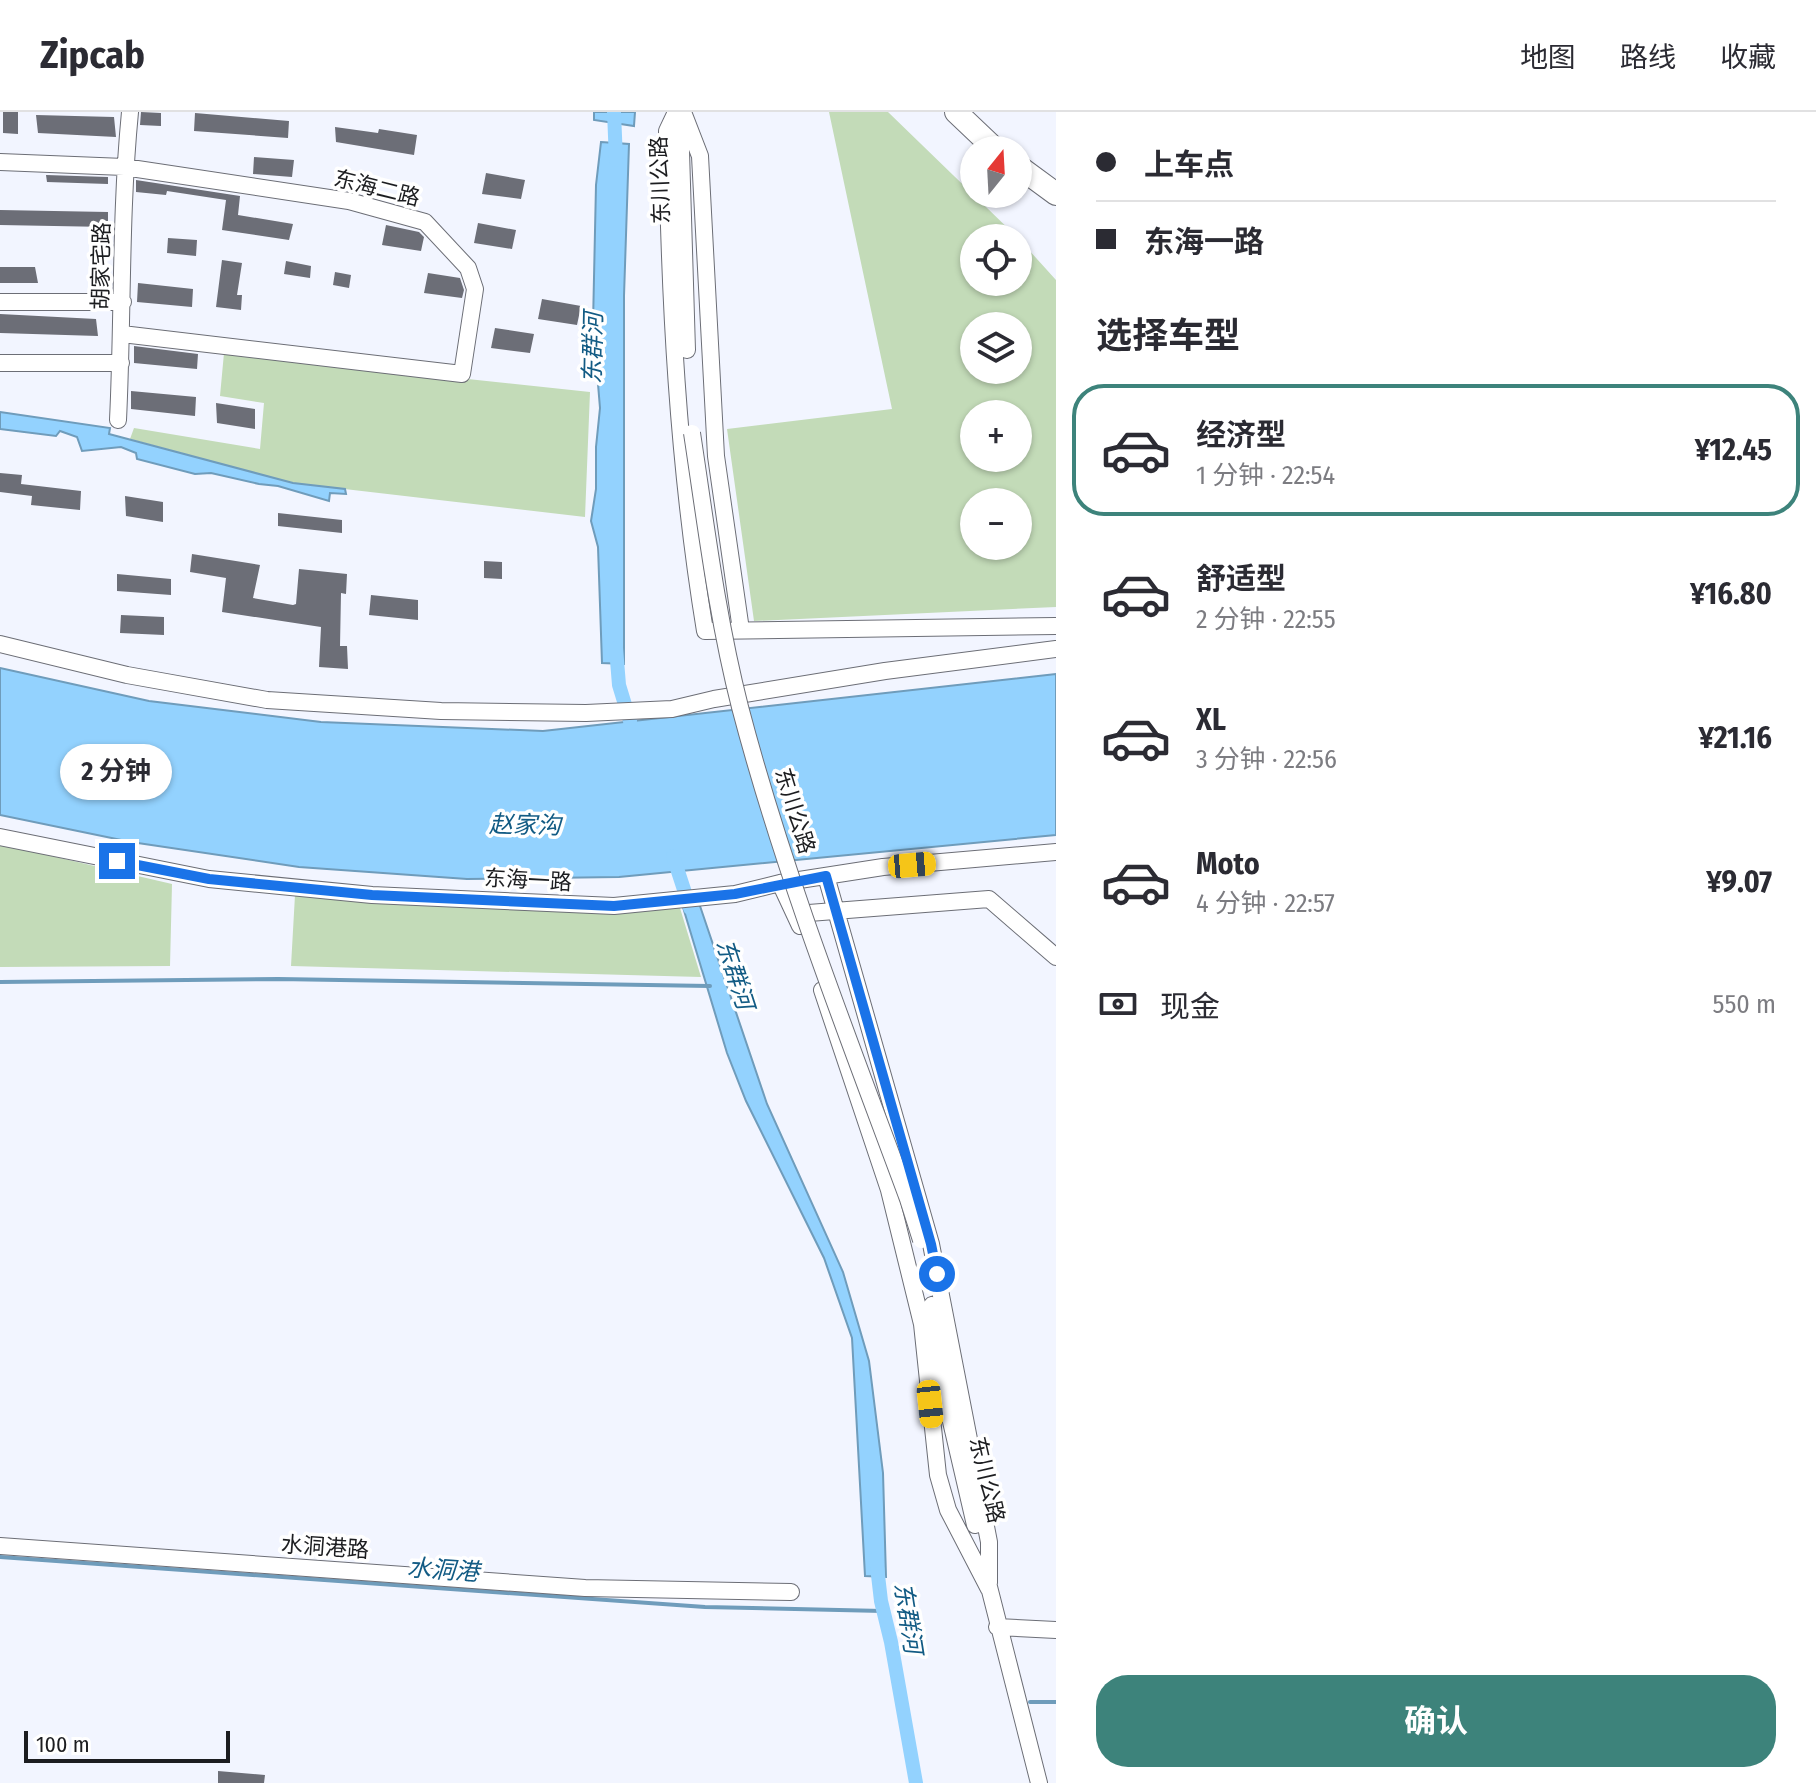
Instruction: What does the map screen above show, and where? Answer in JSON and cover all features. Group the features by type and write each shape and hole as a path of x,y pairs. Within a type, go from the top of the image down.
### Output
{"highway":[{"path":"956,112 981,136"},
{"path":"1032,176 1056,194"}],"street":[{"name":"胡家宅路","path":"118,420 124,167 130,112"},
{"name":"东川公路","path":"679,112 688,397 719,614 740,707 776,830 921,1240 946,1400 997,1627 1039,1783"},
{"path":"679,112 700,156 716,456 741,630"},
{"path":"679,112 667,131 679,416 691,545 705,631 1056,626"},
{"name":"东海二路","path":"0,162 124,167 349,201 425,222 468,268 475,289 462,374 122,334"},
{"path":"0,302 123,302"},
{"path":"0,363 121,363"},
{"path":"0,644 127,675 267,700 441,711 586,713 672,709 714,699 885,671 1056,649"},
{"name":"东海一路","path":"0,837 209,879 357,894 614,906 735,894 780,883 883,867 1056,852"},
{"path":"826,876 931,1244 989,1542 989,1589"},
{"path":"780,883 796,914 889,1190 922,1324 938,1475 948,1510 989,1589"},
{"path":"796,914 989,899 1056,957"},
{"name":"水洞港路","path":"0,1546 585,1588 791,1592"},
{"path":"997,1627 1056,1630"}],"green space":[{"path":"829,112 888,112 960,182 960,208 987,208 1004,224 960,224 960,296 1032,296 1032,253 1056,280 1056,607 754,621 727,429 892,409"},
{"path":"224,353 590,392 585,517 293,483 130,439 134,428 260,449 264,403 220,396"},
{"path":"0,844 172,884 170,966 0,967"},
{"path":"295,895 680,908 701,977 291,966"}],"water":[{"path":"594,112 635,112 634,126 594,120"},
{"path":"601,142 629,144 624,296 624,664 602,663 598,547 591,521 596,489 600,408 593,324 596,185"},
{"path":"0,412 110,428 109,434 293,483 345,489 346,494 330,493 329,501 278,486 211,473 195,474 137,459 136,453 121,447 82,451 77,437 60,431 56,436 0,429"},
{"name":"赵家沟","path":"0,668 149,701 321,722 543,731 1056,674 1056,835 619,877 467,879 299,867 131,842 0,815"},
{"path":"699,903 767,1104 843,1272 869,1361 883,1473 886,1577 865,1576 852,1338 824,1258 746,1101 727,1053 682,904"}],"building":[{"path":"3,112 18,112 18,134 3,133"},
{"path":"141,112 161,113 161,126 140,125"},
{"path":"195,113 289,121 288,138 194,131"},
{"path":"36,115 114,117 116,137 38,133"},
{"path":"335,127 417,135 414,155 336,142"},
{"path":"254,157 294,160 292,177 253,174"},
{"path":"486,173 525,180 521,199 482,194"},
{"path":"46,175 108,177 108,184 47,182"},
{"path":"136,180 240,196 238,215 293,224 289,240 222,230 226,200 167,191 166,195 136,192"},
{"path":"0,210 108,212 108,227 0,225"},
{"path":"478,223 516,230 512,249 474,243"},
{"path":"386,225 419,232 424,237 421,251 382,245"},
{"path":"168,238 197,240 196,256 167,253"},
{"path":"222,260 242,263 237,295 242,295 241,310 216,307"},
{"path":"286,261 311,266 310,278 284,274"},
{"path":"0,267 35,267 38,283 0,283"},
{"path":"335,272 351,275 349,288 333,285"},
{"path":"428,273 460,278 464,290 462,298 424,293"},
{"path":"138,283 193,289 192,307 137,302"},
{"path":"542,299 581,306 577,325 538,319"},
{"path":"0,314 96,319 98,336 0,333"},
{"path":"495,328 534,334 530,353 491,348"},
{"path":"134,346 198,354 197,369 134,363"},
{"path":"131,391 196,397 195,416 131,409"},
{"path":"216,403 255,409 255,429 217,423"},
{"path":"0,473 22,475 21,484 81,491 80,510 31,505 32,496 0,492"},
{"path":"125,496 163,502 163,522 126,516"},
{"path":"278,513 342,520 342,533 278,526"},
{"path":"192,554 260,565 253,598 293,605 296,604 299,569 347,574 346,594 341,593 340,646 347,646 348,669 319,667 321,627 222,612 226,578 190,572"},
{"path":"484,561 502,562 502,579 484,578"},
{"path":"117,574 171,579 171,595 117,591"},
{"path":"371,595 418,600 418,620 369,615"},
{"path":"121,615 164,617 164,635 120,633"},
{"path":"218,1771 265,1775 264,1783 218,1783"}],"waterway":[{"name":"东群河","path":"614,112 616,160"},
{"name":"东群河","path":"616,648 619,685 630,721"},
{"name":"东群河","path":"673,856 690,908"},
{"path":"0,982 278,979 710,986"},
{"name":"水洞港","path":"0,1557 705,1607 883,1611"},
{"name":"东群河","path":"876,1558 881,1601 916,1783"},
{"path":"1030,1702 1056,1702"}],"route":[{"path":"117,861 209,879 372,895 614,906 735,894 826,876 937,1274"}]}
